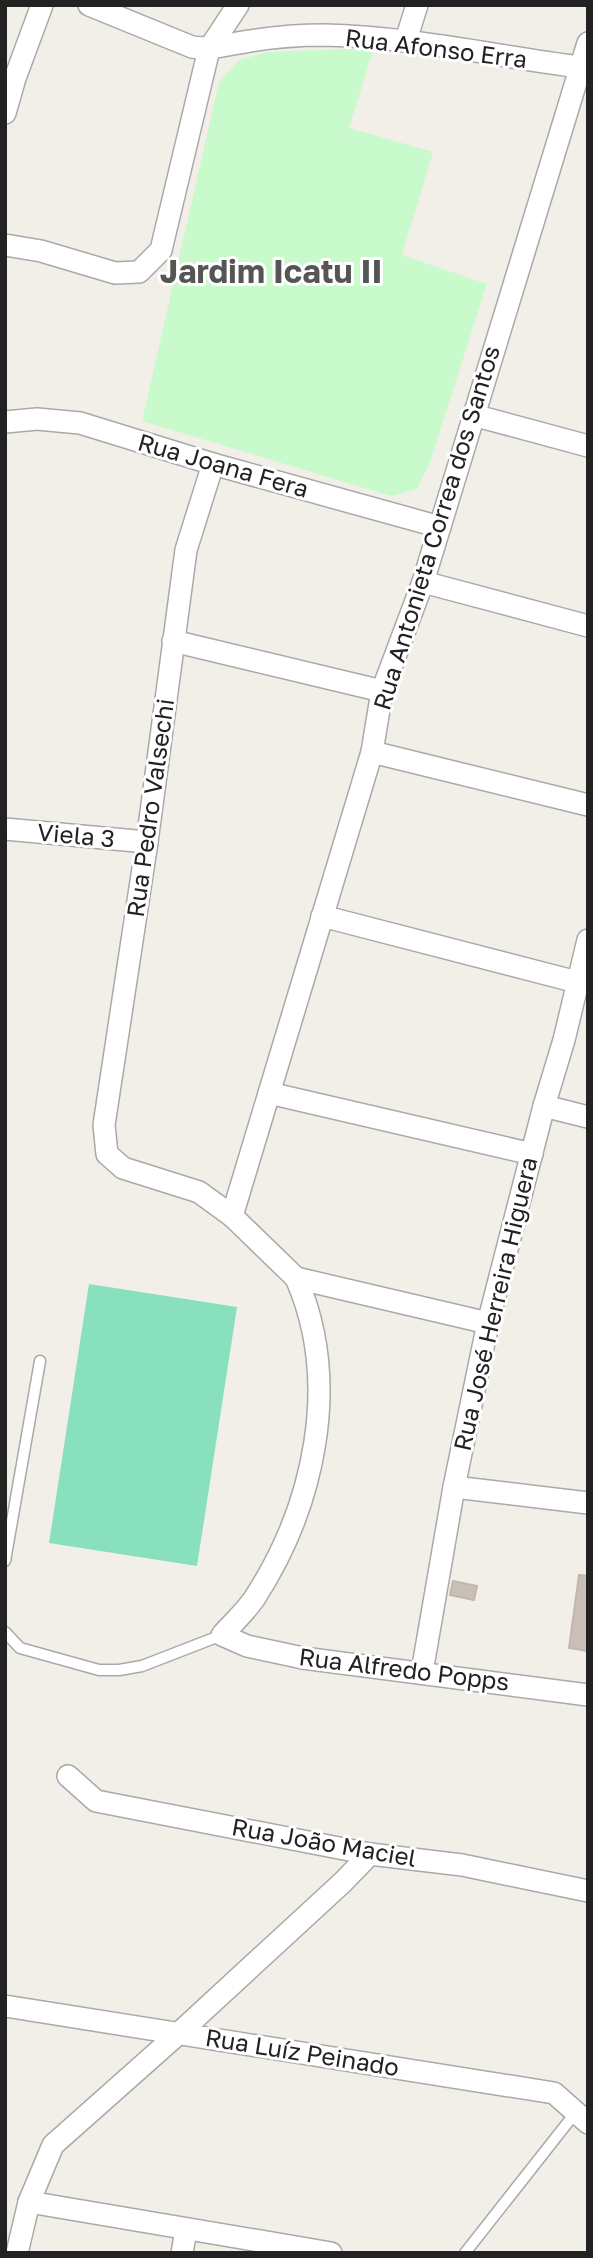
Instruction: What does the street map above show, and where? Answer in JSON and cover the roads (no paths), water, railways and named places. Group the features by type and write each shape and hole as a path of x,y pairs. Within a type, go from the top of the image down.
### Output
{"street":[{"path":"5,113 42,5"},
{"path":"89,5 172,41 209,50"},
{"path":"5,245 41,251 115,273 139,272 161,250 209,50 238,5"},
{"path":"406,40 417,5"},
{"name":"Rua Afonso Erra","path":"209,50 232,43 283,36 331,36 406,40 580,67"},
{"name":"Rua Antonieta Correa dos Santos","path":"232,1216 372,752 382,691 423,582 588,43"},
{"path":"474,415 588,446"},
{"name":"Rua Joana Fera","path":"5,422 37,419 80,423 213,464 440,527"},
{"name":"Rua Pedro Valsechi","path":"213,464 186,550 147,842 104,1125 107,1154 123,1168 199,1192 232,1216"},
{"path":"423,582 588,626"},
{"path":"173,641 382,691"},
{"path":"372,752 588,805"},
{"name":"Viela 3","path":"5,829 147,842"},
{"path":"323,916 577,982"},
{"name":"Rua José Herreira Higuera","path":"422,1672 454,1487 488,1322 531,1154 564,1040 588,940"},
{"path":"269,1093 531,1154"},
{"path":"544,1107 588,1117"},
{"path":"222,1635 253,1600 290,1534 314,1457 318,1405 318,1359 307,1302 296,1279 232,1216"},
{"path":"296,1279 488,1322"},
{"path":"454,1487 588,1503"},
{"name":"Rua Alfredo Popps","path":"222,1635 247,1646 303,1658 588,1695"},
{"name":"Rua João Maciel","path":"68,1776 96,1801 370,1854 462,1865 588,1891"},
{"path":"18,2253 29,2202 53,2145 178,2034 370,1854"},
{"name":"Rua Luíz Peinado","path":"5,2006 554,2093 582,2118"},
{"path":"29,2202 331,2253"},
{"path":"182,2253 186,2230"}],"lane":[{"path":"5,1561 40,1361"},
{"path":"5,1632 20,1648 99,1670 142,1666 222,1635"},
{"path":"465,2253 582,2118"}],"district":[{"name":"Jardim Icatu II","path":"271,272"}]}
